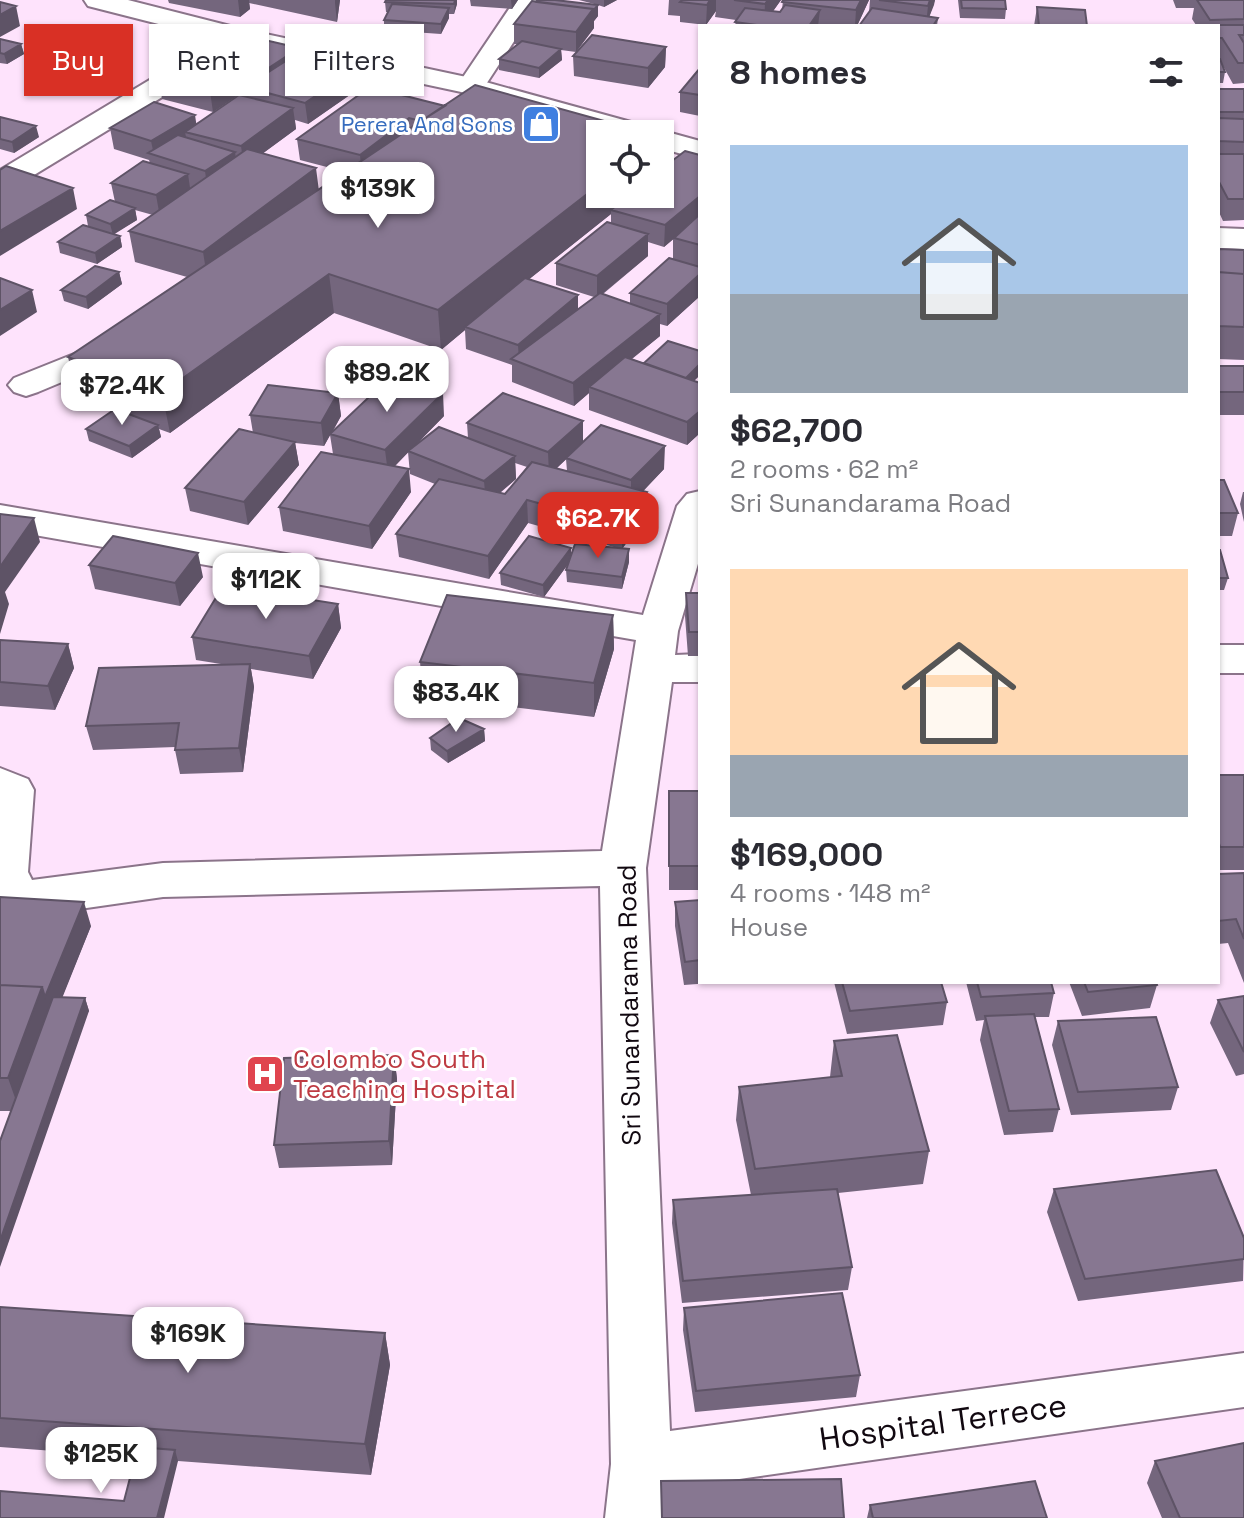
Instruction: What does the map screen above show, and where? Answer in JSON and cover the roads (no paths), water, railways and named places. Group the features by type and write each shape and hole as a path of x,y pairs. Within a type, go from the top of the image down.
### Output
{"street":[{"path":"97,0 190,24"},
{"path":"471,86 528,0"},
{"path":"269,43 471,86 594,120"},
{"path":"0,183 149,93"},
{"path":"469,121 509,96"},
{"path":"674,143 698,149"},
{"path":"1220,238 1244,239"},
{"path":"26,385 147,333"},
{"name":"Sri Sunandarama Road","path":"638,1491 623,868 670,656 698,504"},
{"path":"0,517 670,656"},
{"path":"1220,659 1244,659"},
{"path":"0,784 12,790 14,806 4,857 4,884 24,899 163,880 623,868"},
{"name":"Hospital Terrece","path":"638,1491 1244,1380"}],"place":[{"name":"Perera And Sons","path":"541,124"},
{"name":"Colombo South Teaching Hospital","path":"265,1074"}]}
